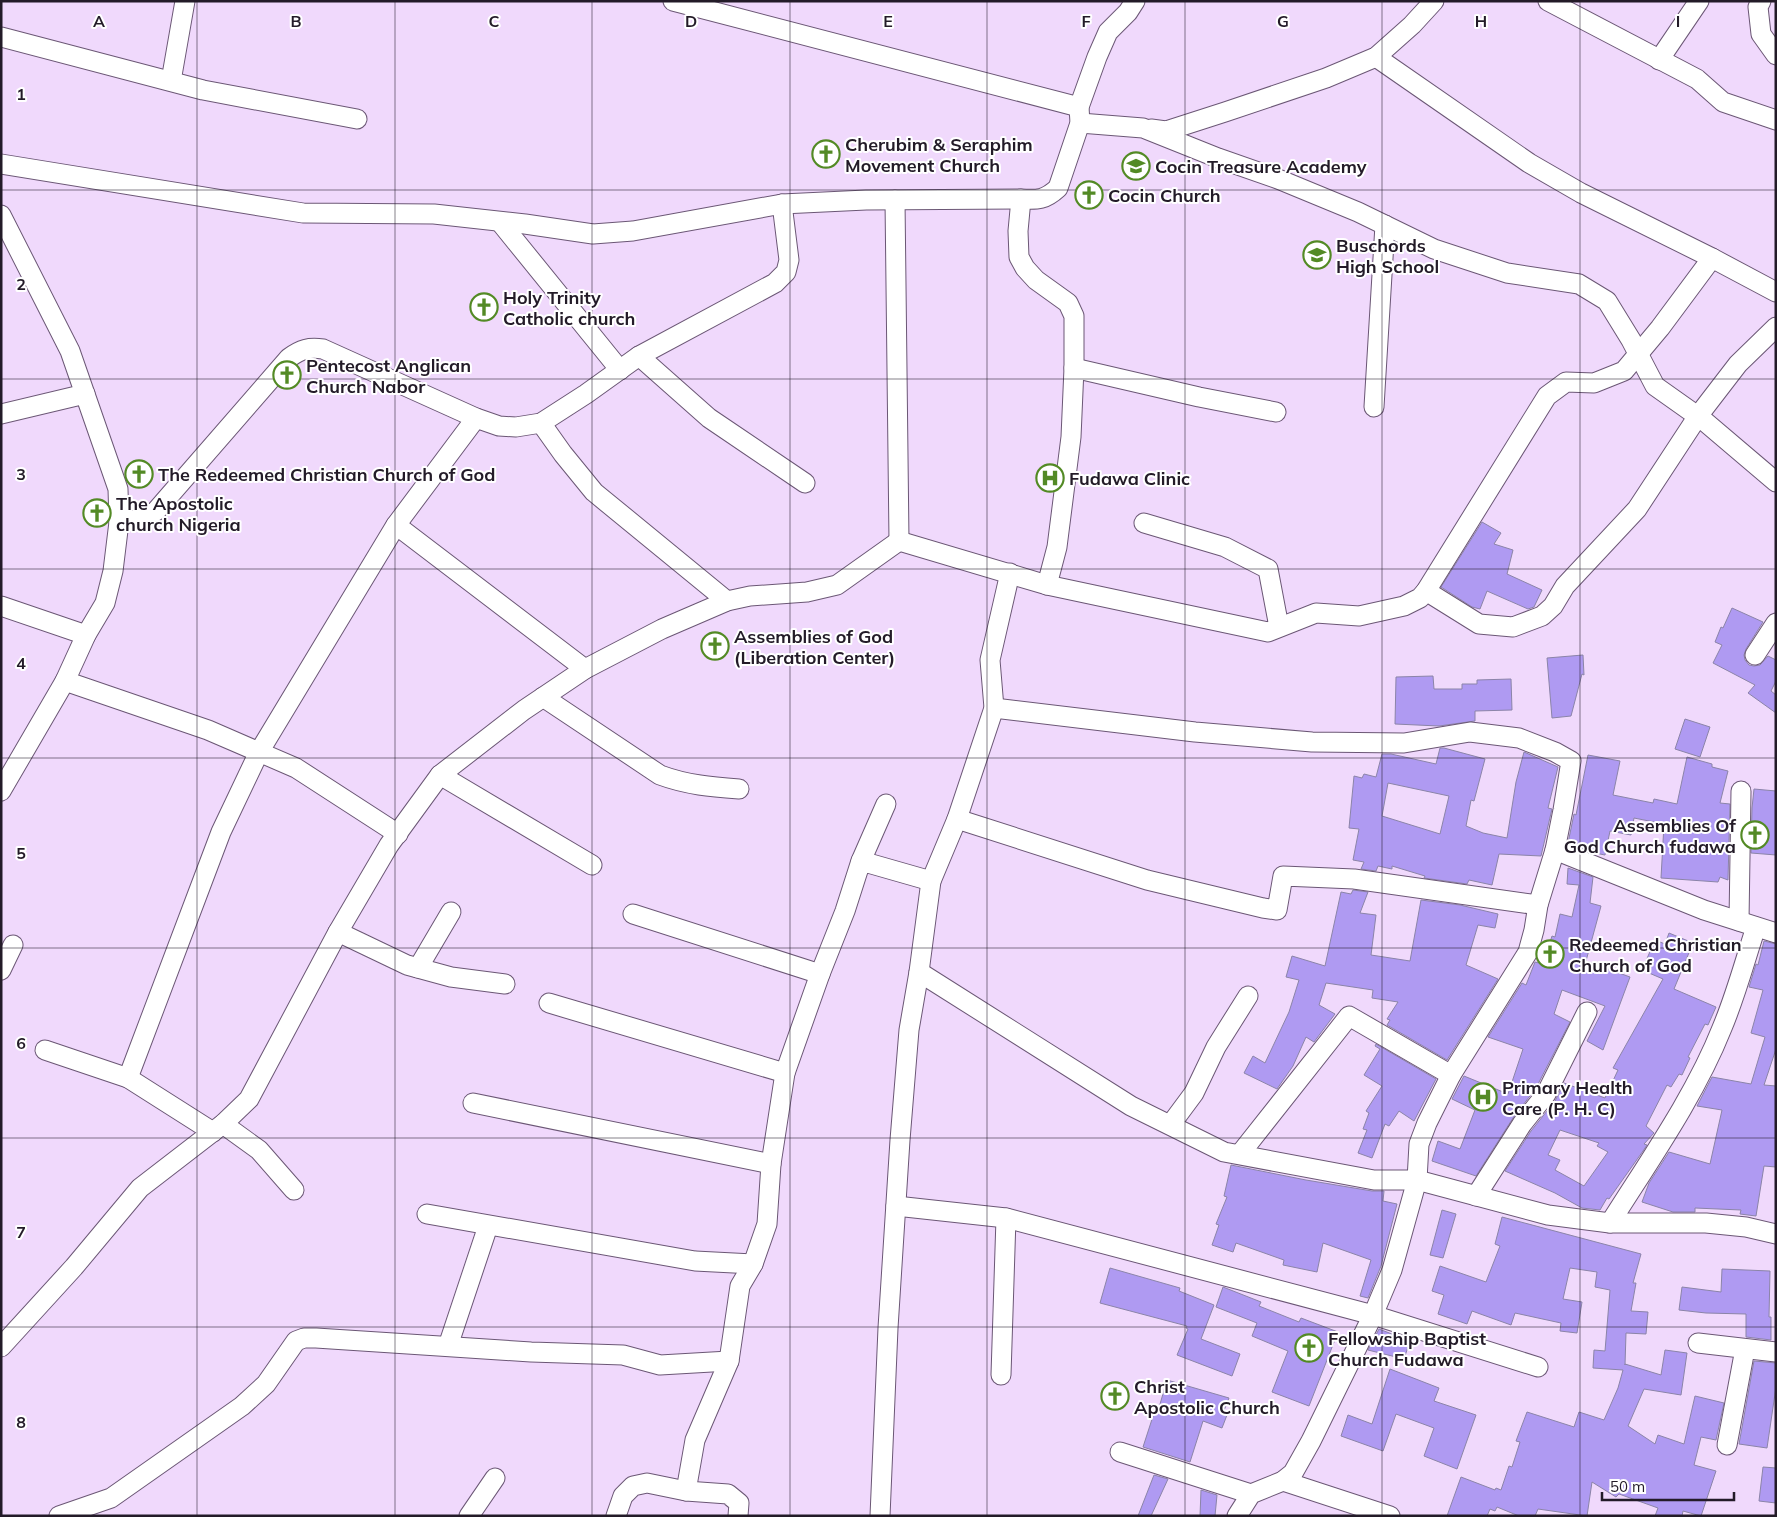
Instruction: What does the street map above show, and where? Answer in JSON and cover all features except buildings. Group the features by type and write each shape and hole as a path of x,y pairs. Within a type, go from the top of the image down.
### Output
{"street":[{"path":"170,81 185,1"},
{"path":"673,1 1079,115 1143,128 1166,130 1326,78 1376,57 1412,25 1434,1"},
{"path":"1,164 303,212 434,214 593,234 633,231 782,204 895,200 1040,200 1058,188 1079,115 1108,32 1128,12 1135,1"},
{"path":"1548,1 1571,6 1660,60 1697,79 1723,102 1772,113"},
{"path":"1660,60 1700,1"},
{"path":"1761,1 1758,8 1761,34 1776,55"},
{"path":"1,37 203,90 357,119"},
{"path":"1376,57 1529,163 1581,193 1776,292"},
{"path":"1143,128 1218,158 1278,179 1434,248 1508,273 1579,284 1607,301 1655,386 1698,416 1776,482"},
{"path":"1021,199 1018,231 1019,257 1025,268 1036,280 1068,303 1074,316 1071,437 1057,547 1047,585"},
{"path":"895,200 899,541"},
{"path":"119,522 143,519 156,511 289,358 299,351 310,348 324,348 476,418 499,426 516,427 541,423 639,356 775,283 786,272 789,260 782,204"},
{"path":"1,215 70,351 118,489 119,522 113,572 104,603 86,635 65,681 1,791"},
{"path":"500,222 620,370"},
{"path":"1374,408 1385,225"},
{"path":"899,541 1047,585 1268,632 1316,613 1359,616 1404,606 1420,598 1426,591 1547,396 1566,382 1594,383 1624,371 1660,328 1712,258"},
{"path":"1426,591 1479,624 1513,627 1542,616 1553,606 1565,586 1637,509 1698,416 1738,364 1776,327"},
{"path":"639,356 709,418 805,483"},
{"path":"1074,368 1199,397 1276,412"},
{"path":"1,414 85,394"},
{"path":"128,1078 221,832 259,752 396,525 476,418"},
{"path":"541,423 594,492 727,601"},
{"path":"1144,523 1225,547 1268,569 1279,627"},
{"path":"396,525 585,669"},
{"path":"1,1348 74,1267 140,1188 218,1128 249,1100 338,932 389,845 440,775 543,697 585,669 662,629 727,601 750,596 807,592 836,585 899,541"},
{"path":"880,1516 888,1338 909,1030 920,972 931,881 957,819 994,708 990,660 1010,574"},
{"path":"1,606 86,635"},
{"path":"1755,656 1776,623"},
{"path":"65,681 208,730 296,768 398,834"},
{"path":"543,697 660,775 699,786 739,789"},
{"path":"994,708 1195,732 1312,742 1404,743 1470,732 1520,738 1555,752 1571,761 1554,850 1538,905 1528,952 1451,1075 1419,1144 1417,1180 1392,1270 1373,1315 1311,1441 1293,1472 1283,1481 1251,1494 1237,1516"},
{"path":"440,775 592,864"},
{"path":"1610,1223 1672,1124 1704,1066 1722,1028 1747,924 1742,791"},
{"path":"686,1491 695,1440 729,1361 740,1286 752,1264 767,1224 771,1164 785,1073 820,974 845,911 861,861 886,804"},
{"path":"957,819 1147,880 1263,908 1277,910 1284,876 1354,879 1538,905"},
{"path":"1554,850 1704,910 1776,932"},
{"path":"861,861 931,881"},
{"path":"418,968 451,912"},
{"path":"633,914 820,974"},
{"path":"338,932 406,965 451,977 505,984"},
{"path":"1,970 13,945"},
{"path":"920,972 1131,1106 1171,1124 1224,1152 1374,1180 1417,1180 1548,1215 1610,1223 1706,1223 1776,1234"},
{"path":"1171,1124 1194,1093 1216,1046 1248,996"},
{"path":"549,1004 785,1073"},
{"path":"1476,1196 1522,1124 1546,1094 1587,1012"},
{"path":"1240,1154 1349,1016 1451,1075"},
{"path":"45,1050 128,1078 259,1150 294,1190"},
{"path":"473,1103 771,1164"},
{"path":"896,1206 1006,1218 1373,1315 1538,1367"},
{"path":"428,1214 695,1262 752,1264"},
{"path":"1001,1375 1006,1218"},
{"path":"448,1346 488,1226"},
{"path":"59,1516 111,1498 242,1406 266,1384 296,1341 304,1338 531,1352 623,1355 660,1365 729,1361"},
{"path":"1698,1343 1776,1352"},
{"path":"1728,1445 1745,1349"},
{"path":"1120,1452 1251,1494"},
{"path":"469,1516 495,1478"},
{"path":"1283,1481 1390,1516"},
{"path":"616,1516 623,1496 633,1486 647,1483 686,1491 728,1494 739,1503 738,1516"}],"place":[{"name":"Cherubim & Seraphim Movement Church","path":"826,154"},
{"name":"Cocin Treasure Academy","path":"1136,166"},
{"name":"Cocin Church","path":"1089,195"},
{"name":"Buschords High School","path":"1317,255"},
{"name":"Holy Trinity Catholic church","path":"484,307"},
{"name":"Pentecost Anglican Church Nabor","path":"287,375"},
{"name":"The Redeemed Christian Church of God","path":"139,474"},
{"name":"Fudawa Clinic","path":"1050,478"},
{"name":"The Apostolic church Nigeria","path":"97,513"},
{"name":"Assemblies of God (Liberation Center)","path":"715,646"},
{"name":"Assemblies Of God Church fudawa","path":"1755,835"},
{"name":"Redeemed Christian Church of God","path":"1550,954"},
{"name":"Primary Health Care (P. H. C)","path":"1483,1097"},
{"name":"Fellowship Baptist Church Fudawa","path":"1309,1348"},
{"name":"Christ Apostolic Church","path":"1115,1396"}]}
